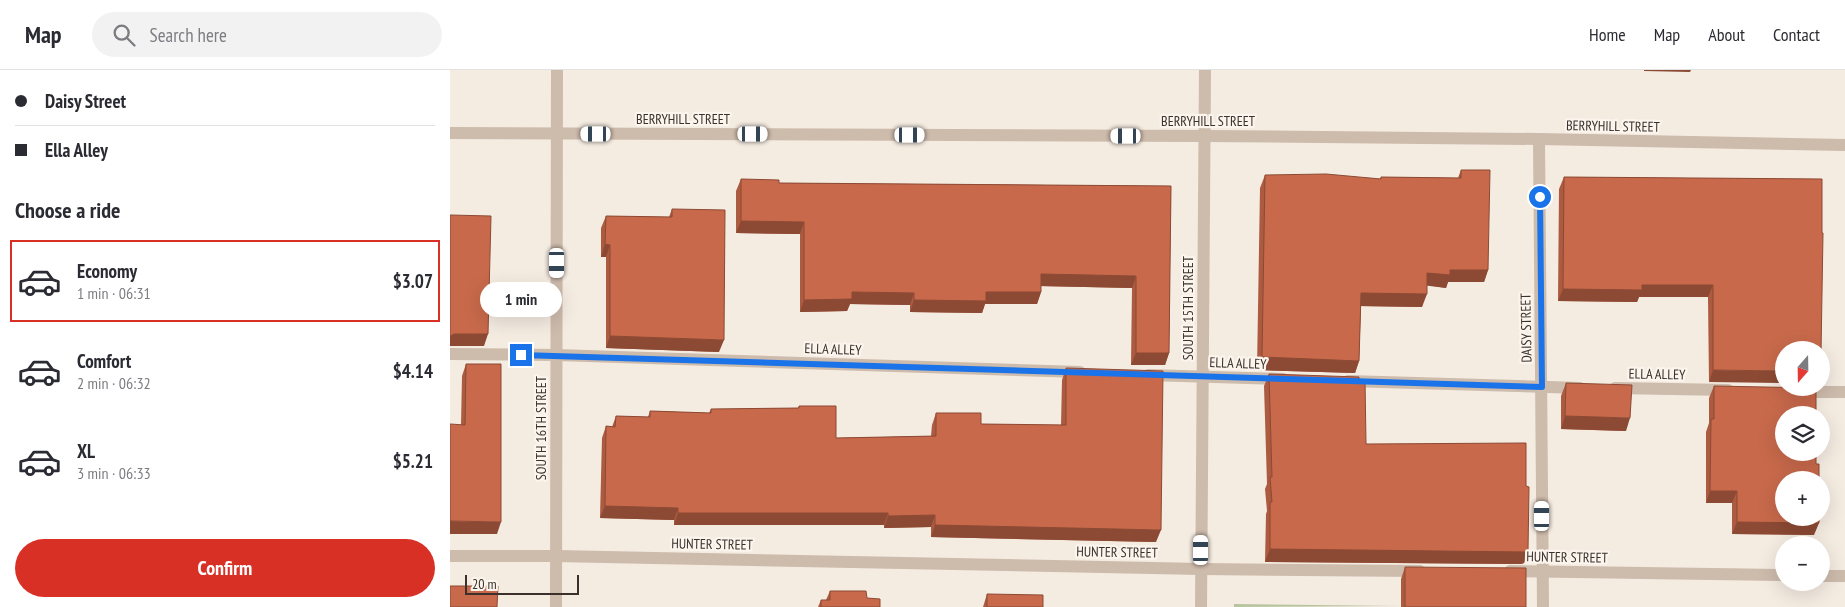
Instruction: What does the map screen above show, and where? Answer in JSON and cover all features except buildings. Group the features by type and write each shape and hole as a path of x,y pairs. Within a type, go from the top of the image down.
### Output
{"street":[{"name":"SOUTH 16TH STREET","path":"556,607 557,70"},
{"name":"SOUTH 15TH STREET","path":"1201,607 1205,70"},
{"name":"BERRYHILL STREET","path":"450,133 1205,136 1539,139 1845,145"},
{"name":"DAISY STREET","path":"1539,139 1543,607"},
{"name":"ELLA ALLEY","path":"450,354 556,355 1093,373"},
{"name":"ELLA ALLEY","path":"1133,374 1292,379"},
{"name":"ELLA ALLEY","path":"1332,380 1542,387 1737,390"},
{"path":"1830,392 1845,392"},
{"name":"HUNTER STREET","path":"450,556 556,556 1201,569 1436,571"},
{"name":"HUNTER STREET","path":"1494,571 1775,575"},
{"path":"1830,576 1845,576"}],"green space":[{"path":"1234,604 1401,606 1234,607"}],"route":[{"path":"521,355 1542,387 1540,197"}]}
